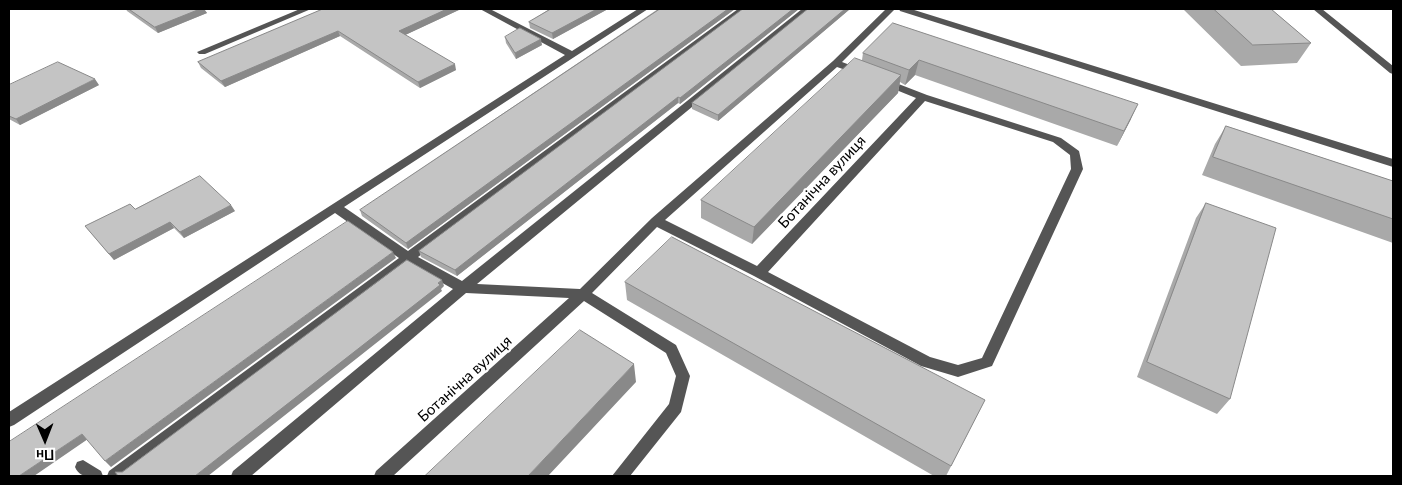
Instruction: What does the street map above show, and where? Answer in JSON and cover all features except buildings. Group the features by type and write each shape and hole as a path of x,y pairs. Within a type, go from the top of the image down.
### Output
{"street":[{"path":"202,52 307,9"},
{"path":"484,9 572,55"},
{"path":"9,420 335,207 644,9"},
{"path":"114,476 742,9"},
{"path":"239,476 463,288 807,9"},
{"name":"Ботанічна вулиця","path":"382,476 583,294 656,221 836,63 891,9"},
{"path":"903,9 1393,163"},
{"path":"1317,9 1393,71"},
{"path":"656,221 759,273 926,362 958,370 987,362 1077,169 1075,154 1057,140 923,97 836,63"},
{"name":"Ботанічна вулиця","path":"759,273 923,97"},
{"path":"335,207 408,258 463,288 583,294 671,350 683,376 676,407 620,476"}]}
